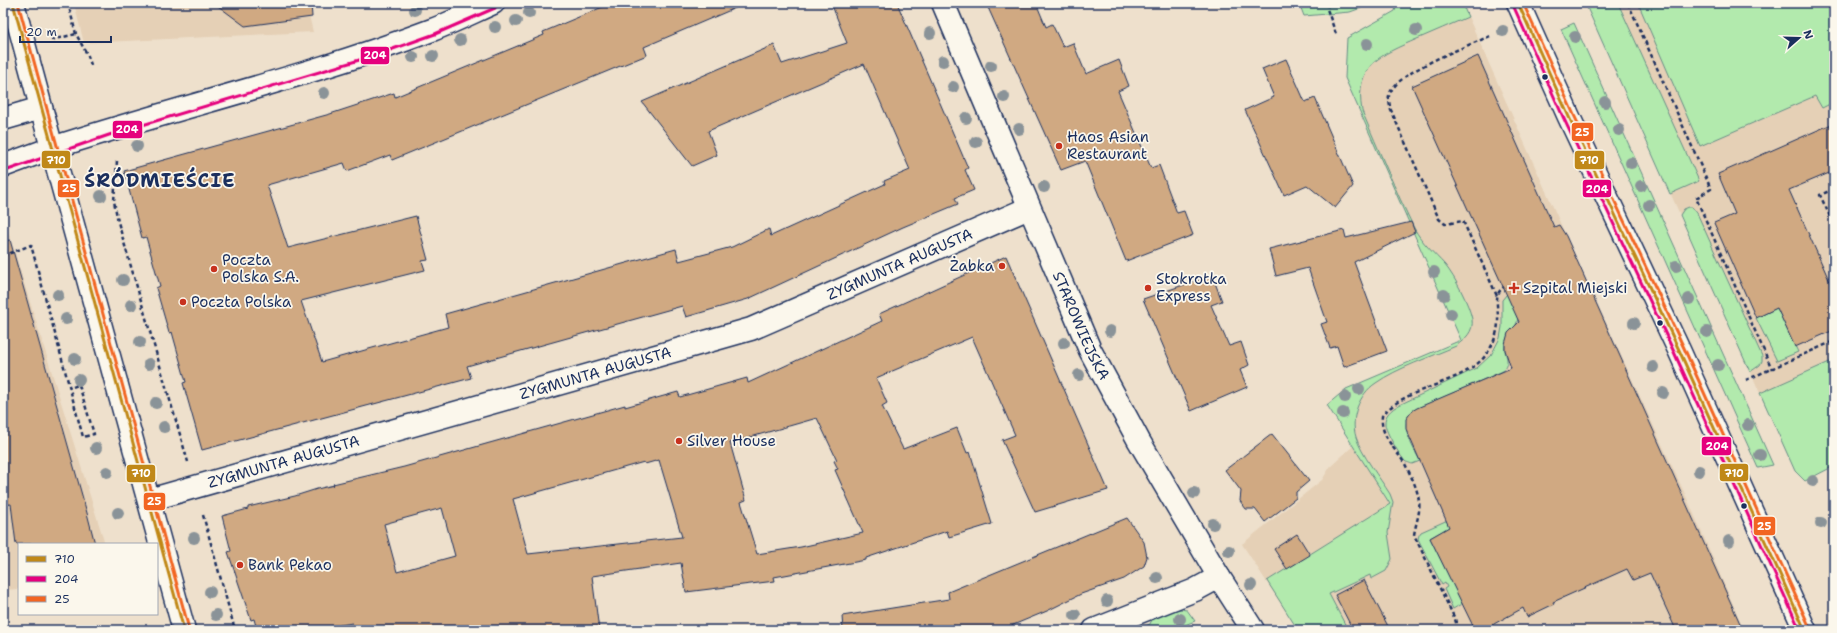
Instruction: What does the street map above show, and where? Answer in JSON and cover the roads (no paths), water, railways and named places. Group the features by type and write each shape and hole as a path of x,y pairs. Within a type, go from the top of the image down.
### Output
{"street":[{"path":"12,3 184,630"},
{"path":"3,166 107,130 374,50 433,29 493,3"},
{"name":"STAROWIEJSKA","path":"943,3 1090,350 1139,442 1219,577 1253,630"},
{"path":"1518,3 1679,350 1805,630"},
{"path":"3,119 41,108"},
{"name":"ZYGMUNTA AUGUSTA","path":"149,500 751,329 1029,208"},
{"path":"1094,630 1195,590 1219,577"}],"place":[{"name":"Haos Asian Restaurant","path":"1059,146"},
{"name":"Żabka","path":"1002,266"},
{"name":"Poczta Polska S.A.","path":"214,269"},
{"name":"Stokrotka Express","path":"1148,288"},
{"name":"Szpital Miejski","path":"1514,288"},
{"name":"Poczta Polska","path":"183,302"},
{"name":"Silver House","path":"679,441"},
{"name":"Bank Pekao","path":"240,565"}],"district":[{"name":"ŚRÓDMIEŚCIE","path":"160,180"}]}
